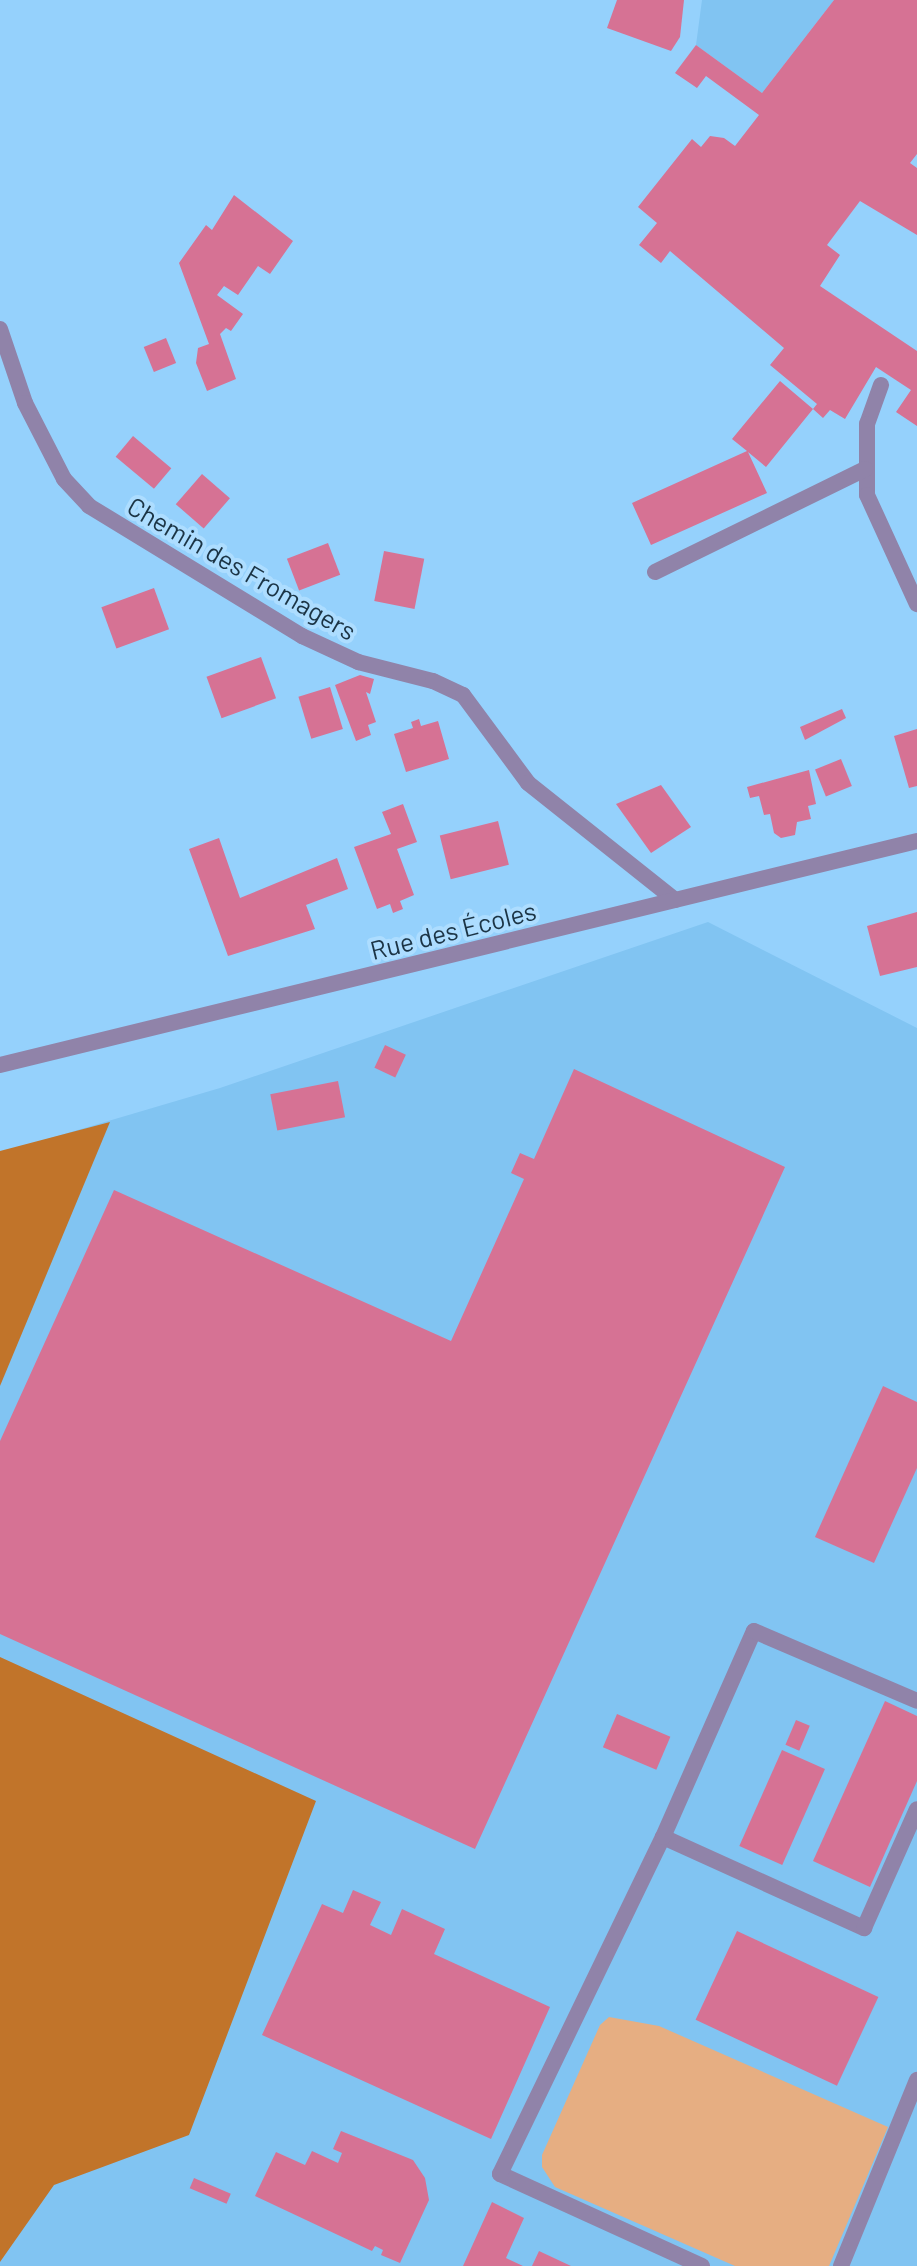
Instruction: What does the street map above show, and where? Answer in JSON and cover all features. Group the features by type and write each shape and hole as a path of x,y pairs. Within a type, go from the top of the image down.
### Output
{"street":[{"name":"Chemin des Fromagers","path":"0,329 31,416 64,479 89,506 302,636 358,662 433,681 463,695 528,783 675,900"},
{"path":"881,385 867,424 867,495 917,604"},
{"path":"655,572 865,469"},
{"name":"Rue des Écoles","path":"0,1065 917,841"},
{"path":"702,2266 500,2174 663,1837 754,1631 917,1701"},
{"path":"663,1837 864,1928 917,1809"},
{"path":"841,2266 917,2080"}],"shaded area":[{"path":"702,0 834,0 762,93 696,45"},
{"path":"708,922 917,1028 917,2266 0,2266 0,1153 220,1088"},
{"path":"110,1122 0,1386 0,1151"},
{"path":"0,1657 316,1801 189,2135 54,2185 0,2262"},
{"path":"609,2017 659,2026 888,2127 829,2266 735,2266 555,2187 542,2167 542,2155 600,2025"}],"building":[{"path":"617,0 684,0 680,37 671,51 607,28"},
{"path":"834,0 917,0 917,154 910,163 917,168 917,235 860,201 827,245 840,255 820,286 917,351 917,426 896,412 911,390 876,367 845,419 830,410 823,418 813,409 817,404 770,365 784,348 670,251 661,263 639,245 657,223 638,207 692,139 701,147 710,136 724,138 735,146 759,115 706,76 697,88 675,73 696,45 762,93"},
{"path":"234,195 293,241 270,274 258,266 238,295 224,286 217,295 243,314 231,331 226,328 220,334 236,379 207,391 196,363 198,348 209,344 179,263 206,225 212,230"},
{"path":"166,338 176,363 154,372 144,347"},
{"path":"780,381 813,409 766,467 748,452 767,493 651,545 632,503 747,451 732,439"},
{"path":"133,436 171,468 154,489 116,457"},
{"path":"202,474 230,498 204,528 176,504"},
{"path":"328,543 340,575 299,591 287,559"},
{"path":"384,551 424,559 415,609 374,601"},
{"path":"154,588 169,629 116,648 101,607"},
{"path":"261,657 276,698 222,718 206,677"},
{"path":"360,675 374,679 370,694 366,692 376,722 368,725 371,735 356,741 335,685"},
{"path":"330,687 343,729 311,739 298,697"},
{"path":"842,709 846,718 805,740 800,727"},
{"path":"419,719 421,726 438,721 449,759 406,772 394,734 413,728 411,722"},
{"path":"917,729 917,786 909,788 894,736"},
{"path":"841,759 852,786 826,796 815,769"},
{"path":"809,770 816,804 808,806 811,819 797,822 795,835 781,838 774,833 770,814 764,815 759,796 750,798 747,787"},
{"path":"661,785 691,827 651,853 616,804"},
{"path":"403,804 417,842 397,849 414,895 400,901 403,909 393,913 390,904 377,909 354,847 391,834 382,812"},
{"path":"498,821 509,865 451,879 440,836"},
{"path":"219,838 240,898 337,858 348,889 306,905 315,929 228,956 189,849"},
{"path":"917,912 917,967 880,976 867,926"},
{"path":"385,1045 406,1055 395,1077 374,1068"},
{"path":"574,1069 785,1167 475,1849 0,1634 0,1441 114,1190 451,1341 524,1179 511,1173 520,1153 534,1159"},
{"path":"338,1081 345,1117 277,1130 270,1094"},
{"path":"883,1386 917,1402 917,1468 874,1563 815,1537"},
{"path":"885,1701 917,1716 917,1781 870,1887 813,1861"},
{"path":"617,1714 670,1737 656,1770 603,1747"},
{"path":"796,1720 810,1726 799,1751 785,1745"},
{"path":"782,1750 825,1769 782,1865 739,1846"},
{"path":"353,1890 381,1902 370,1925 391,1935 402,1909 445,1929 434,1954 550,2007 491,2139 262,2035 322,1904 343,1913"},
{"path":"737,1931 878,1997 837,2086 696,2020"},
{"path":"341,2131 413,2160 425,2178 429,2200 400,2263 381,2255 383,2250 375,2246 372,2251 255,2196 276,2152 305,2165 312,2151 338,2163 342,2153 333,2149"},
{"path":"194,2178 231,2194 227,2204 190,2188"},
{"path":"492,2202 524,2218 506,2258 523,2266 463,2266"},
{"path":"539,2251 571,2266 532,2266"}]}
